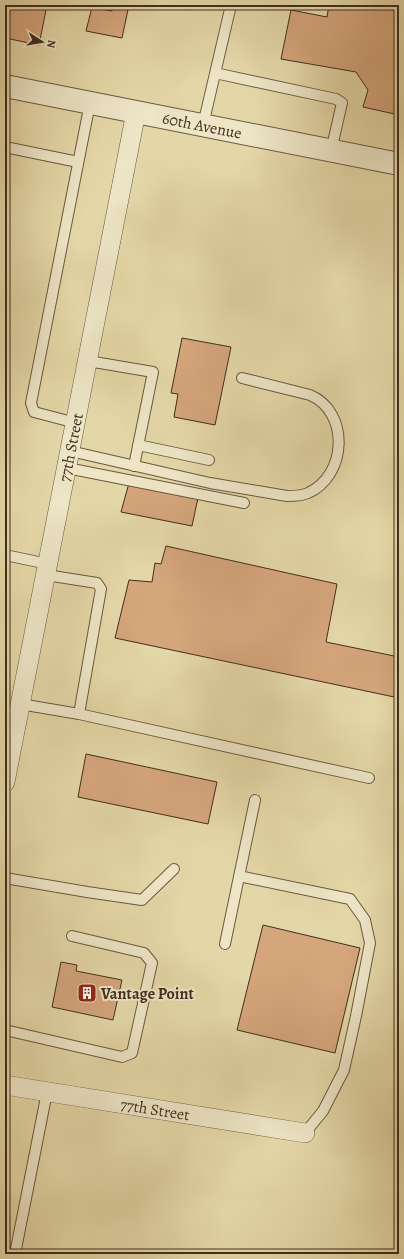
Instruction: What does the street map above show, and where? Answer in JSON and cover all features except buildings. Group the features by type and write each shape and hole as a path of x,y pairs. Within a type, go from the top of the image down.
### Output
{"street":[{"name":"60th Avenue","path":"5,86 399,164"},
{"name":"77th Street","path":"5,782 136,112"},
{"name":"77th Street","path":"5,1085 305,1133"}],"lane":[{"path":"203,125 231,5"},
{"path":"215,73 336,98 342,103 331,151"},
{"path":"76,423 34,412 31,403 90,103"},
{"path":"5,147 78,162"},
{"path":"88,361 153,372 134,466"},
{"path":"68,460 134,466 210,483 287,496 297,496 308,493 318,486 327,476 335,463 340,440 339,431 335,421 326,406 319,399 310,395 242,378"},
{"path":"138,445 209,460"},
{"path":"68,460 244,502"},
{"path":"5,556 97,583 101,589 79,714"},
{"path":"20,704 79,714 369,778"},
{"path":"225,944 255,800"},
{"path":"5,878 142,900 174,869"},
{"path":"239,876 350,899 365,920 370,943 344,1070 323,1111 305,1133"},
{"path":"5,1030 122,1057 132,1053 152,963 144,953 72,936"},
{"path":"15,1254 47,1092"}],"place":[{"name":"Vantage Point","path":"87,993"}]}
